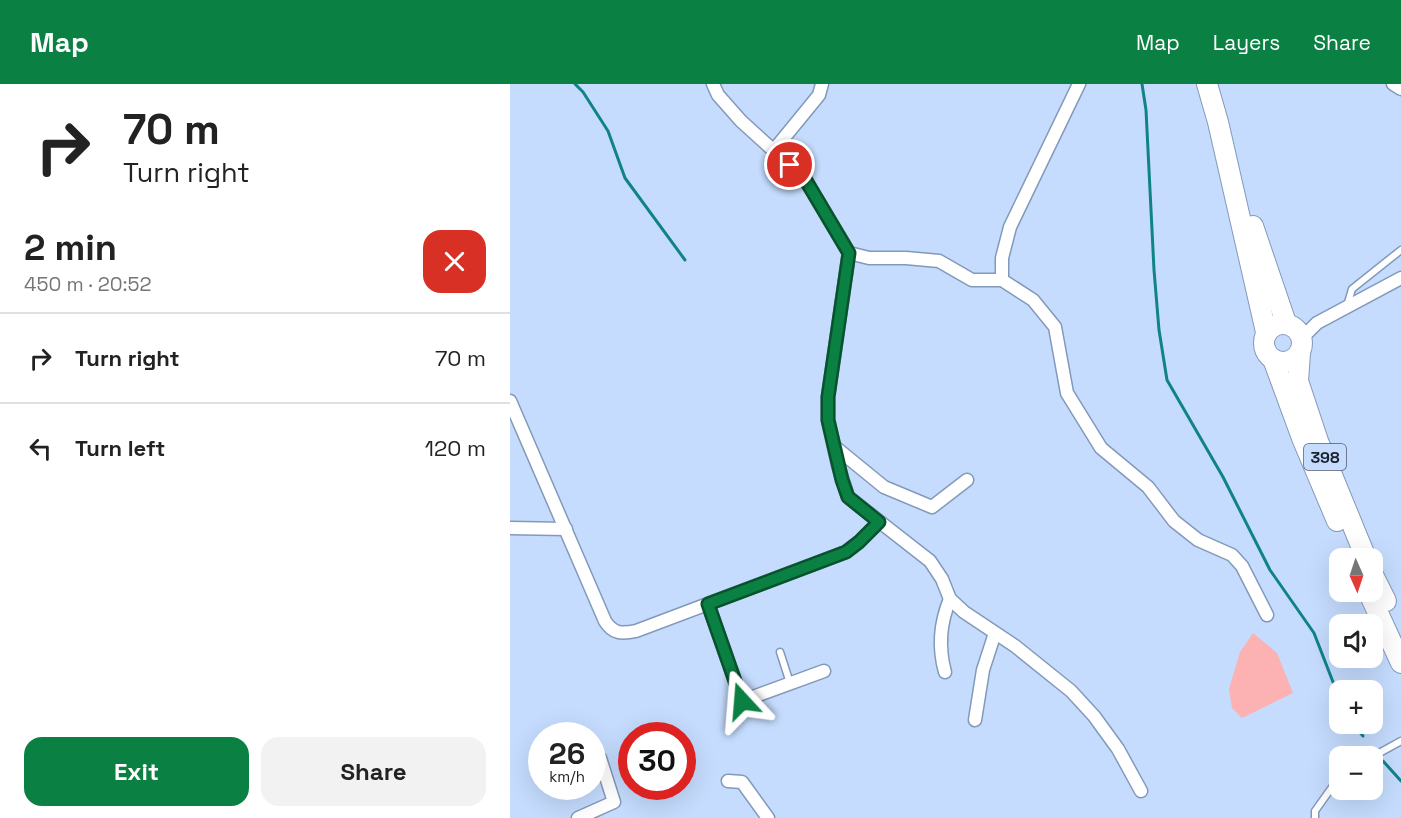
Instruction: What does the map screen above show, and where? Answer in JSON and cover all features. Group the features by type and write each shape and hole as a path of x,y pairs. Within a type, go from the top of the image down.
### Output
{"main road":[{"name":"398","path":"1209,86 1266,332 1264,347 1273,359 1329,486 1361,548"},
{"name":"398","path":"1218,122 1286,323 1293,326 1301,346 1298,381 1350,548"},
{"path":"1266,332 1278,324 1286,323"},
{"path":"1273,359 1287,362 1301,346"},
{"path":"1383,596 1401,634"},
{"path":"1373,602 1401,663"}],"street":[{"path":"713,84 718,95 741,121 805,179 849,253 828,397 828,420 848,497 930,561 942,579 950,599 964,612 1071,690 1118,749 1141,791"},
{"path":"774,150 819,96 822,84"},
{"path":"1002,280 1002,258 1010,227 1079,84"},
{"path":"1393,84 1401,89"},
{"path":"849,253 869,258 939,261 972,280 1002,280 1033,300 1054,327 1067,393 1101,448 1148,487 1174,521 1198,540 1232,555 1242,566 1267,615"},
{"path":"1301,346 1317,323 1401,278"},
{"path":"510,401 605,621 615,632 636,631 846,552 879,522"},
{"path":"835,447 884,487 932,507 967,480"},
{"path":"510,528 566,529"},
{"path":"945,672 939,641 950,599"},
{"path":"708,604 742,701 824,671"},
{"path":"975,720 983,670 995,633"},
{"path":"578,818 615,802 606,776"},
{"path":"728,781 742,782 768,818"}],"lane":[{"path":"1347,308 1352,289 1401,250"},
{"path":"780,652 790,684"},
{"path":"1383,751 1401,741"},
{"path":"1315,818 1315,811 1329,791"}],"shaded area":[{"path":"1253,633 1277,653 1293,693 1242,718 1232,708 1229,689 1240,652"}],"waterway":[{"path":"575,84 583,92 608,131 625,178 685,260"},
{"path":"1142,84 1146,110 1159,330 1167,380 1223,477 1270,570 1314,633 1332,680"},
{"path":"1383,761 1401,781"}],"route":[{"path":"742,701 708,604 846,552 879,522 848,497 828,420 828,397 849,253 805,179 790,165"}]}
